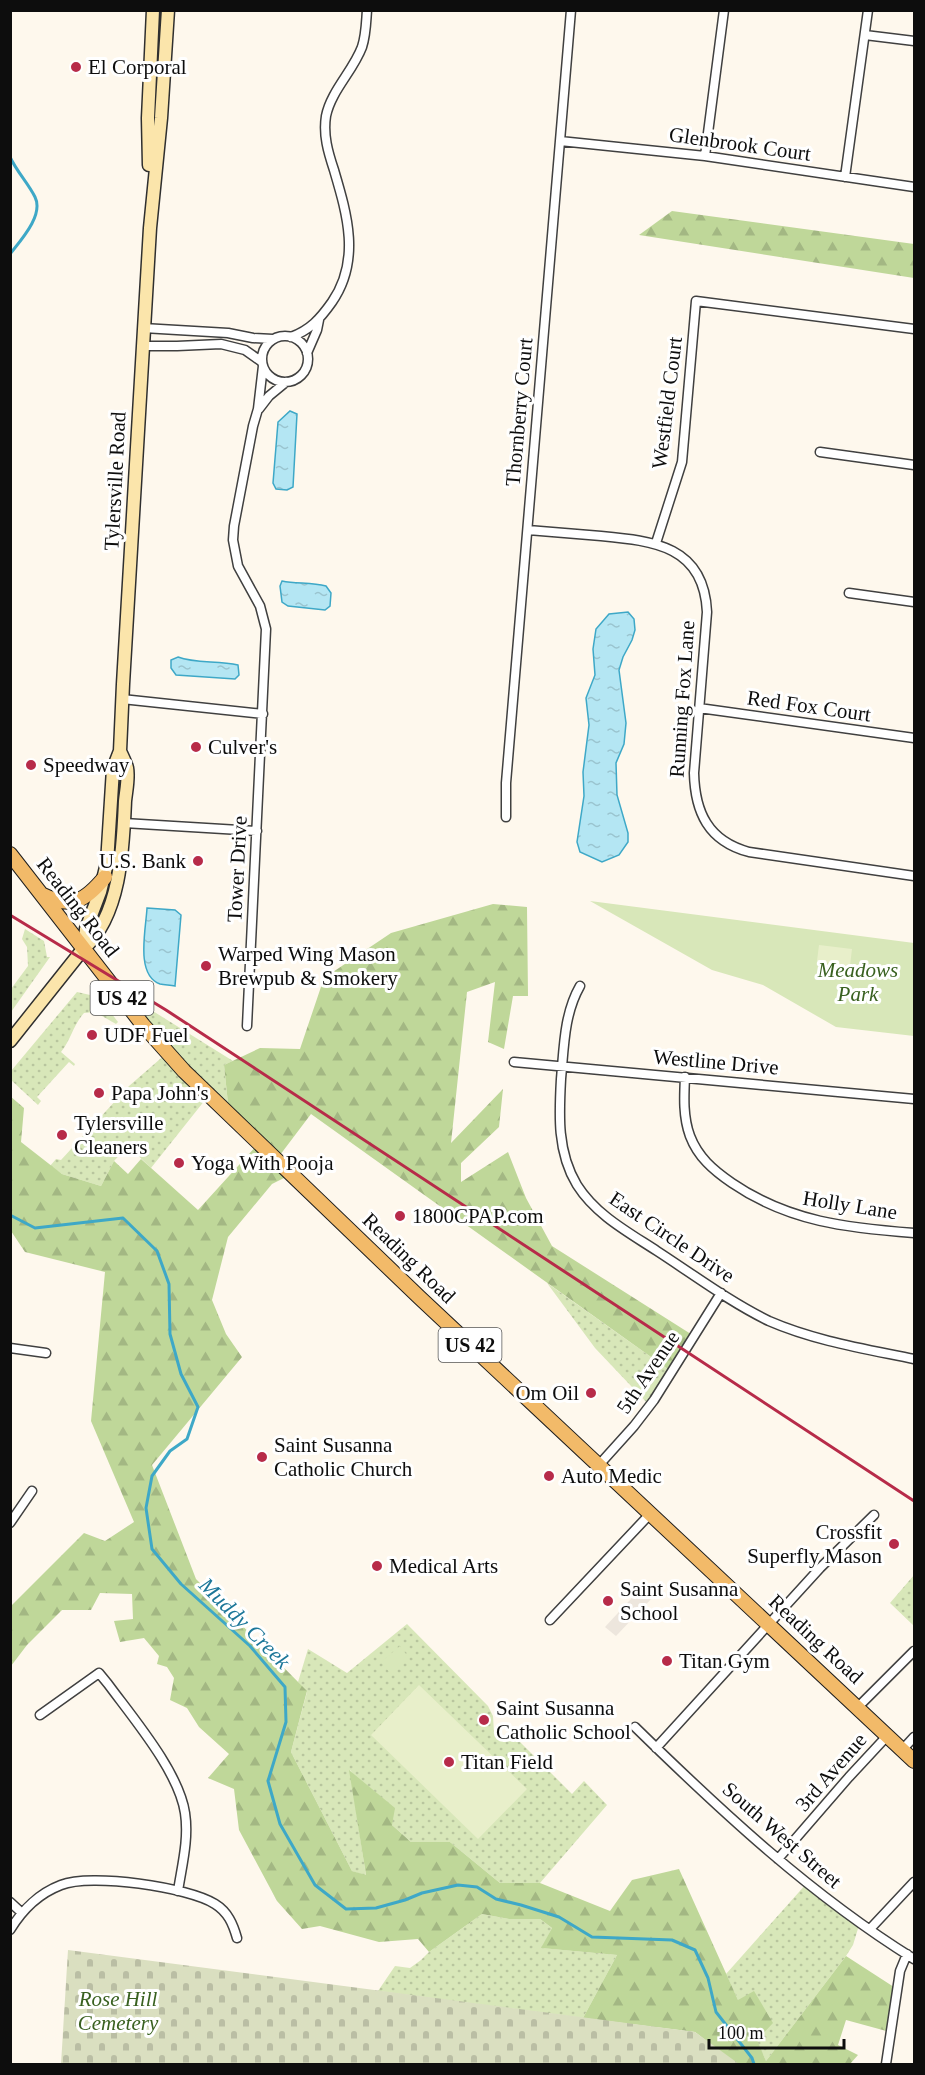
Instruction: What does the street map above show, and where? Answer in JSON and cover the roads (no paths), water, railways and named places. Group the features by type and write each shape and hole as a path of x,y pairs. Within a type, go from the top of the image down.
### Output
{"main road":[{"name":"Tylersville Road","path":"151,214 148,117 153,10"},
{"name":"Tylersville Road","path":"84,948 86,929 105,877 113,769 120,751 143,328 168,10"},
{"name":"Tylersville Road","path":"10,1041 101,928 112,900 119,873 127,769 120,751"},
{"name":"Reading Road","path":"10,854 142,1025 184,1071 411,1290 915,1761"},
{"path":"41,894 59,902 70,902 93,891 105,877"}],"street":[{"path":"291,337 319,320 335,298 346,270 350,230 347,212 327,146 326,115 362,46 367,10"},
{"name":"Thornberry Court","path":"506,817 506,783 571,10"},
{"path":"705,156 724,10"},
{"path":"845,177 868,10"},
{"path":"865,34 915,41"},
{"name":"Glenbrook Court","path":"560,141 705,156 915,187"},
{"name":"Westfield Court","path":"656,543 682,462 696,301 915,329"},
{"path":"307,353 319,320"},
{"path":"143,328 228,333 273,339"},
{"path":"142,346 221,344 245,350 262,364 272,378 286,382 292,381 303,373 308,360 307,353 301,343 291,337 279,336 264,349 262,364"},
{"name":"Tower Drive","path":"248,1026 266,629 260,606 238,566 233,540 258,409 262,364"},
{"path":"258,409 286,382"},
{"path":"820,452 915,465"},
{"name":"Running Fox Lane","path":"528,530 656,543 671,549 687,562 699,578 704,591 707,612 694,793 702,818 714,833 749,852 915,876"},
{"path":"849,593 915,602"},
{"path":"122,699 263,714"},
{"name":"Red Fox Court","path":"699,708 915,738"},
{"path":"124,823 257,831"},
{"name":"East Circle Drive","path":"580,986 569,1010 562,1065 560,1135 564,1155 578,1185 599,1211 721,1293 769,1320 800,1333 915,1359"},
{"name":"Westline Drive","path":"514,1062 915,1099"},
{"name":"Holly Lane","path":"685,1077 685,1116 694,1145 708,1166 744,1191 768,1204 805,1218 843,1227 915,1233"},
{"name":"5th Avenue","path":"598,1466 654,1400 721,1293"},
{"path":"10,1348 46,1353"},
{"path":"10,1523 32,1491"},
{"path":"549,1620 650,1514"},
{"path":"656,1748 819,1568 874,1515"},
{"path":"858,1707 915,1652"},
{"path":"40,1715 99,1673 108,1684 168,1767 182,1798 186,1839 178,1891"},
{"name":"South West Street","path":"635,1727 778,1859 829,1900 911,1957"},
{"name":"3rd Avenue","path":"778,1859 888,1735"},
{"name":"3rd Avenue","path":"903,1749 915,1737"},
{"path":"10,1930 22,1913 38,1898 62,1884 109,1881 178,1891 202,1897 220,1908 233,1924 237,1938"},
{"path":"870,1929 915,1882"},
{"path":"10,1902 22,1913"},
{"path":"886,2064 900,1971 911,1957"}],"water":[{"path":"290,411 297,414 293,487 287,490 276,489 273,483 278,422"},
{"path":"282,581 326,586 331,593 330,606 325,610 288,606 282,602 280,586"},
{"path":"628,612 634,619 635,630 619,670 626,723 624,744 616,763 617,795 628,833 628,842 619,855 602,862 580,852 577,842 584,796 583,772 589,725 586,698 595,675 593,649 596,629 609,614"},
{"path":"178,657 238,665 239,675 235,679 176,675 171,668 171,660"},
{"path":"147,908 175,910 181,915 175,986 160,984 152,979 147,971 144,939"}],"waterway":[{"name":"Muddy Creek","path":"10,157 37,204 30,227 10,254"},
{"name":"Muddy Creek","path":"10,1215 35,1228 123,1218 157,1251 169,1284 170,1334 181,1374 198,1407 187,1439 170,1451 152,1476 146,1508 152,1549 181,1584 250,1646 285,1687 286,1722 268,1781 280,1824 315,1885 346,1909 376,1908 422,1893 458,1885 477,1887 496,1899 559,1917 592,1937 672,1940 695,1950 708,1978 716,2012 752,2058 754,2064"}],"railway":[{"path":"10,915 166,1010 914,1501"}],"place":[{"name":"El Corporal","path":"76,67"},
{"name":"Culver's","path":"196,747"},
{"name":"Speedway","path":"31,765"},
{"name":"U.S. Bank","path":"198,861"},
{"name":"Warped Wing Mason Brewpub & Smokery","path":"206,966"},
{"name":"UDF Fuel","path":"92,1035"},
{"name":"Papa John's","path":"99,1093"},
{"name":"Tylersville Cleaners","path":"62,1135"},
{"name":"Yoga With Pooja","path":"179,1163"},
{"name":"1800CPAP.com","path":"400,1216"},
{"name":"Om Oil","path":"591,1393"},
{"name":"Saint Susanna Catholic Church","path":"262,1457"},
{"name":"Auto Medic","path":"549,1476"},
{"name":"Crossfit Superfly Mason","path":"894,1544"},
{"name":"Medical Arts","path":"377,1566"},
{"name":"Saint Susanna School","path":"608,1601"},
{"name":"Titan Gym","path":"667,1661"},
{"name":"Saint Susanna Catholic School","path":"484,1720"},
{"name":"Titan Field","path":"449,1762"}],"park label":[{"name":"Meadows Park","path":"858,982"},
{"name":"Rose Hill Cemetery","path":"118,2011"}]}
